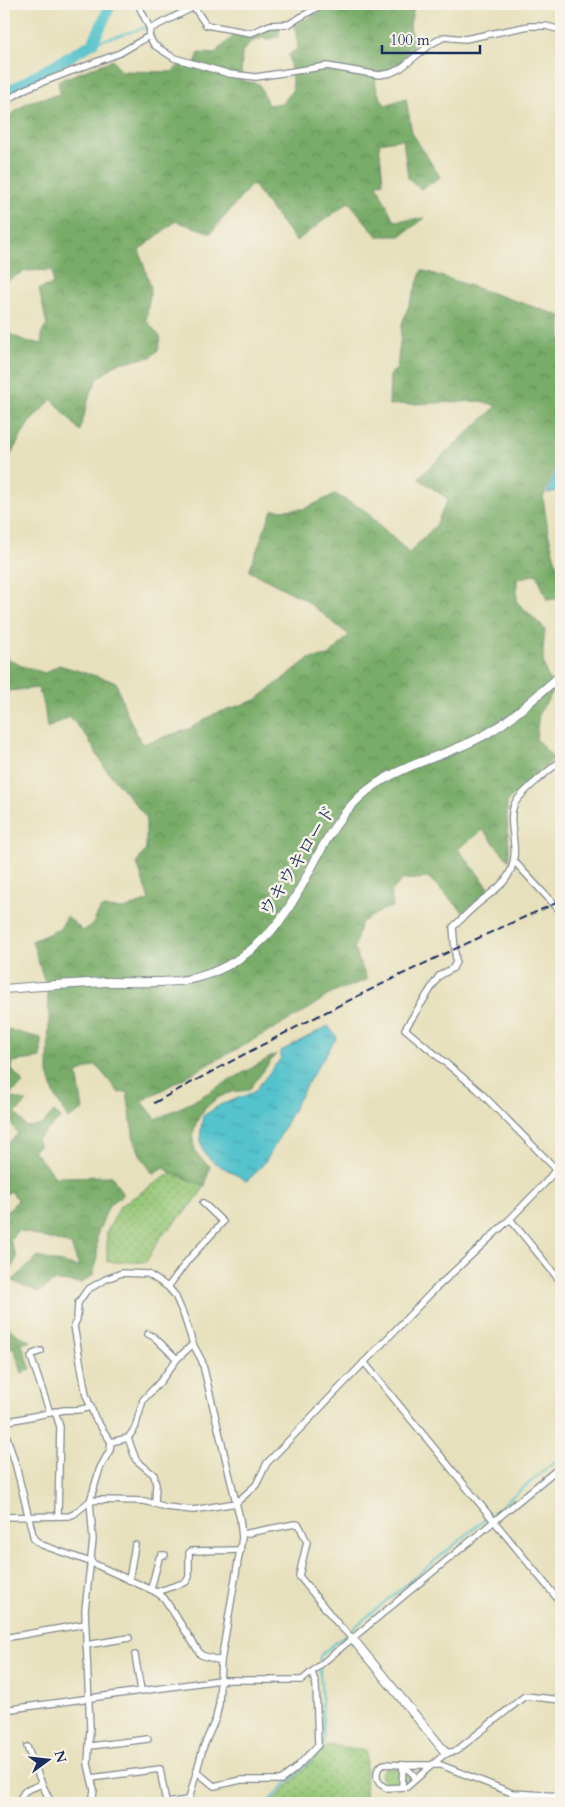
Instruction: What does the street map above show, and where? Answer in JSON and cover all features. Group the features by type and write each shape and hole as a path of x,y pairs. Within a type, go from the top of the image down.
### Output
{"street":[{"path":"138,4 149,27 149,36 154,45 174,58 230,74 256,77 327,66 379,75 401,68 430,44 444,37 465,39 529,26 546,26 561,30"},
{"path":"149,27 194,7 206,26 251,33 270,25 289,24 323,4"},
{"path":"4,102 26,88 120,53 149,36"},
{"name":"ウキウキロード","path":"4,989 82,983 176,981 203,975 229,964 254,948 272,931 288,908 341,818 368,790 393,774 468,744 492,731 561,675"},
{"path":"556,1169 478,1090 406,1029 439,976 453,968 456,962 453,927 509,875 514,862 515,846 512,815 514,805 544,774 561,761"},
{"path":"514,862 561,912"},
{"path":"4,1517 69,1516 90,1501 116,1500 155,1503 166,1507 193,1510 236,1503 256,1485 267,1463 364,1362 434,1290 510,1219 546,1182 556,1169 561,1157"},
{"path":"168,1287 188,1260 223,1222 203,1203"},
{"path":"510,1219 561,1282"},
{"path":"91,1778 160,1769 166,1803 188,1802 203,1748 216,1718 219,1704 221,1661 241,1550 242,1534 236,1503 202,1361 193,1344 175,1295 168,1287 148,1274 122,1273 98,1283 82,1296 74,1326 84,1384 91,1407 95,1418 111,1442 110,1450 100,1468 90,1501 92,1535 85,1603 85,1624 89,1698 90,1746 88,1764 91,1778 94,1790 92,1803"},
{"path":"148,1334 154,1337 177,1359"},
{"path":"111,1442 128,1438 135,1428 143,1400 160,1382 177,1359 193,1344"},
{"path":"41,1351 33,1354 32,1362 60,1427 58,1516"},
{"path":"364,1362 561,1603"},
{"path":"4,1422 64,1410 78,1410 91,1407"},
{"path":"4,1428 16,1466 31,1534 37,1542 90,1562 153,1590 168,1604 201,1655 221,1661"},
{"path":"128,1438 136,1460 154,1475 156,1484 155,1503"},
{"path":"4,1710 220,1680 299,1680 323,1662 349,1635 561,1466"},
{"path":"242,1534 295,1524 299,1525 306,1542 299,1576 446,1753"},
{"path":"129,1580 135,1545"},
{"path":"153,1590 186,1582 189,1577 189,1553 191,1550 241,1550"},
{"path":"153,1590 159,1558 161,1555 165,1555"},
{"path":"4,1638 85,1624"},
{"path":"86,1645 129,1638"},
{"path":"135,1655 141,1690"},
{"path":"196,1771 214,1786 241,1780 277,1780 285,1778 318,1745 314,1670"},
{"path":"561,1700 525,1696 456,1751 446,1753 432,1765 416,1779 408,1787 386,1788 377,1779 379,1767 384,1764 404,1765 432,1765 441,1765 512,1793 561,1796"},
{"path":"90,1746 148,1739"},
{"path":"27,1747 51,1803"},
{"path":"404,1765 416,1779"},
{"path":"402,1787 404,1765"},
{"path":"17,1803 25,1791 42,1784"}],"green space":[{"path":"330,4 415,4 410,24 413,49 394,68 377,73 376,86 385,105 406,98 412,133 440,177 421,189 408,178 403,139 379,143 383,182 377,185 394,221 425,218 400,236 377,236 349,202 296,241 252,184 211,233 176,221 139,250 151,288 146,320 161,338 158,350 151,357 118,363 98,378 89,397 80,431 52,399 28,424 4,467 4,332 26,341 43,344 41,334 47,325 39,289 53,284 52,270 24,271 4,283 4,145 6,142 4,139 4,120 28,102 60,94 58,81 113,60 121,71 172,72 180,64 194,66 199,53 214,54 237,33 249,35 272,27 279,27 279,36 267,40 262,38 251,42 242,52 241,80 259,84 268,105 283,103 293,89 289,55 298,48 295,26"},
{"path":"422,270 561,316 561,450 543,498 548,532 561,582 561,598 547,600 537,574 517,579 517,602 545,629 544,666 555,689 539,713 536,739 554,759 507,802 509,861 483,830 458,849 490,889 463,912 429,878 402,880 391,892 393,907 382,910 361,923 354,948 367,980 333,992 302,1013 142,1101 156,1119 192,1102 276,1054 249,1090 231,1092 220,1097 205,1109 199,1118 193,1136 194,1146 198,1155 210,1166 205,1186 171,1173 163,1167 153,1174 142,1158 134,1141 127,1092 119,1093 96,1065 77,1073 83,1110 68,1119 54,1094 48,1073 49,1014 47,989 32,941 60,929 67,916 83,931 92,925 101,908 124,909 149,900 137,863 146,849 146,817 105,768 87,737 70,717 47,728 44,705 38,688 7,691 4,689 4,662 6,658 22,666 45,673 59,665 116,682 126,712 142,744 189,729 214,714 256,700 308,659 329,656 349,635 304,599 249,571 272,510 304,509 335,494 364,510 409,553 436,525 448,499 418,478 497,406 481,401 389,405 390,374 397,369 402,324"},
{"path":"4,1029 41,1038 41,1058 12,1062 12,1070 24,1083 8,1096 27,1102 16,1113 26,1127 42,1125 54,1112 61,1118 36,1140 40,1145 33,1150 55,1177 112,1176 123,1195 109,1205 97,1235 97,1261 93,1275 81,1283 55,1281 39,1292 12,1281 37,1257 79,1267 71,1245 18,1230 10,1240 17,1258 4,1282 4,1215 18,1200 11,1191 4,1195 4,1147 18,1134 4,1111"},
{"path":"171,1173 205,1186 192,1205 160,1238 146,1262 107,1262 107,1232 120,1206"},
{"path":"4,1318 8,1327 31,1341 22,1344 31,1370 22,1373 14,1348 4,1348"},
{"path":"327,1745 366,1750 365,1803 271,1803"},
{"path":"387,1767 406,1771 412,1779 401,1785 388,1784 381,1777 382,1772"}],"water":[{"path":"561,455 561,490 547,493"},
{"path":"328,1026 337,1037 319,1064 273,1150 261,1167 246,1181 209,1158 201,1143 203,1116 220,1105 254,1092 281,1058 281,1051"}],"waterway":[{"path":"4,94 93,43 111,4"},
{"path":"167,18 191,4"},
{"path":"93,43 147,27"},
{"path":"491,1514 561,1457"},
{"path":"319,1664 320,1656 323,1653 488,1517"},
{"path":"269,1803 322,1748 324,1741 320,1668"}],"railway":[{"path":"154,1103 356,997 561,901"}]}
